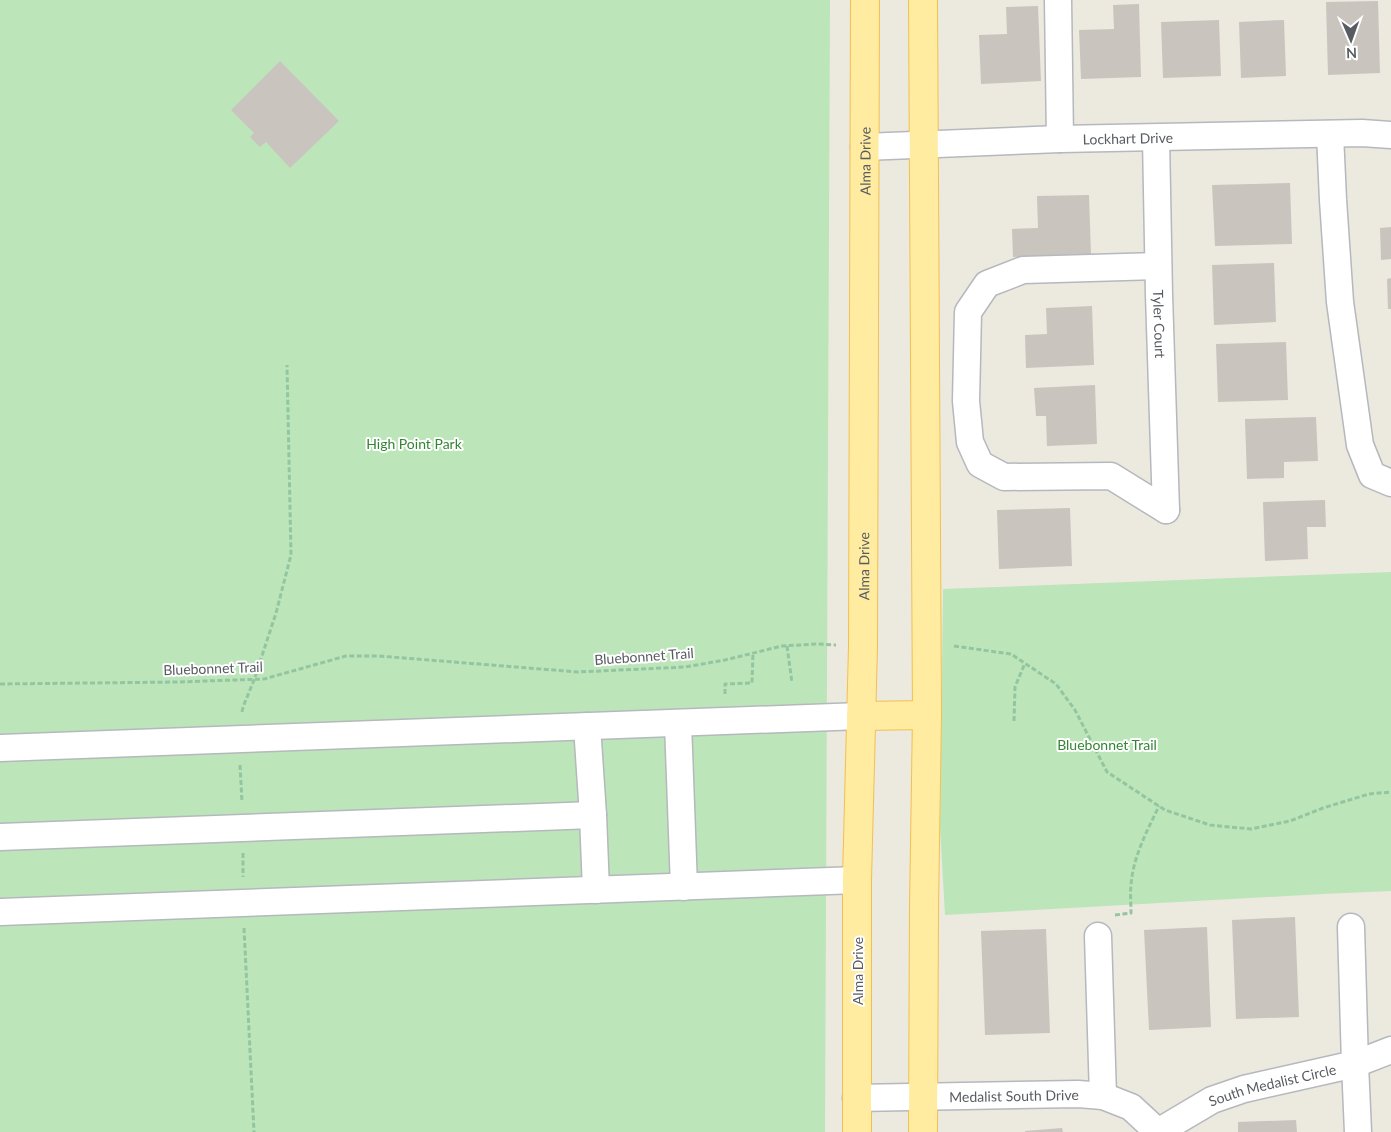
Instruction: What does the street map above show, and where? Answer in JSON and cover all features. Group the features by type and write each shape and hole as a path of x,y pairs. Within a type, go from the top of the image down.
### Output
{"main road":[{"name":"Alma Drive","path":"857,1132 857,880 863,646 866,0"},
{"path":"923,0 927,715 924,908 924,1132"},
{"path":"861,716 927,715"}],"street":[{"path":"1058,0 1060,140"},
{"name":"Lockhart Drive","path":"864,147 1362,133 1391,135"},
{"path":"1330,134 1340,302 1360,445 1372,475 1391,483"},
{"name":"Tyler Court","path":"1156,138 1166,510 1111,476 1004,477 980,464 970,442 966,401 968,312 987,284 1024,270 1158,266"},
{"path":"0,748 861,716"},
{"path":"678,723 684,887"},
{"path":"587,726 596,890"},
{"path":"0,837 593,815"},
{"path":"0,912 857,880"},
{"path":"1351,927 1358,1132"},
{"path":"1098,936 1103,1096"},
{"name":"South Medalist Circle","path":"1158,1132 1212,1100 1244,1089 1355,1064 1391,1050"},
{"name":"Medalist South Drive","path":"856,1098 1078,1094 1103,1096 1131,1107 1158,1132"}],"path":[{"path":"254,1132 243,903 240,739 243,707 276,613 291,555 287,365"},
{"name":"Bluebonnet Trail","path":"0,684 254,680 292,672 346,656 379,656 578,672 685,667 787,646 817,644 863,646"},
{"path":"926,645 958,646 1011,654 1056,684 1075,710 1106,772 1165,810 1210,825 1251,829 1290,821 1323,808 1369,794 1391,792"},
{"path":"787,646 792,682"},
{"path":"726,721 724,684 752,683 753,653"},
{"path":"1014,721 1015,687 1025,663"},
{"path":"1098,936 1109,916 1131,913 1131,884 1137,856 1145,835 1160,806"}],"green space":[{"name":"High Point Park","path":"0,0 830,0 825,1132 0,1132"},
{"name":"Bluebonnet Trail","path":"1391,572 1391,891 945,915 940,827 943,589"}],"building":[{"path":"1378,1 1380,73 1328,75 1326,2"},
{"path":"1139,4 1141,77 1081,79 1079,30 1114,29 1113,5"},
{"path":"1038,6 1041,81 981,84 979,35 1007,34 1006,7"},
{"path":"1219,20 1221,76 1163,78 1161,22"},
{"path":"1284,20 1286,76 1241,78 1239,22"},
{"path":"280,61 339,121 290,168 266,142 260,147 250,137 254,133 231,110"},
{"path":"1290,183 1292,244 1215,246 1212,185"},
{"path":"1089,195 1091,255 1013,257 1012,229 1038,228 1037,196"},
{"path":"1391,227 1391,259 1381,260 1380,228"},
{"path":"1274,263 1276,322 1214,325 1212,265"},
{"path":"1391,278 1391,309 1388,309 1387,279"},
{"path":"1092,306 1094,365 1026,368 1025,335 1047,334 1046,308"},
{"path":"1286,342 1288,400 1218,402 1216,344"},
{"path":"1095,385 1097,444 1047,446 1046,416 1036,416 1034,388"},
{"path":"1316,417 1318,461 1284,462 1284,478 1247,479 1245,419"},
{"path":"1325,500 1326,527 1307,527 1308,559 1265,561 1263,502"},
{"path":"1070,508 1072,566 999,569 997,510"},
{"path":"1295,917 1299,1017 1236,1019 1232,920"},
{"path":"1207,927 1211,1027 1149,1030 1144,930"},
{"path":"1046,929 1050,1033 985,1035 981,931"},
{"path":"1296,1120 1297,1132 1238,1132 1238,1122"},
{"path":"1062,1128 1063,1132 1025,1132 1025,1131"}]}
